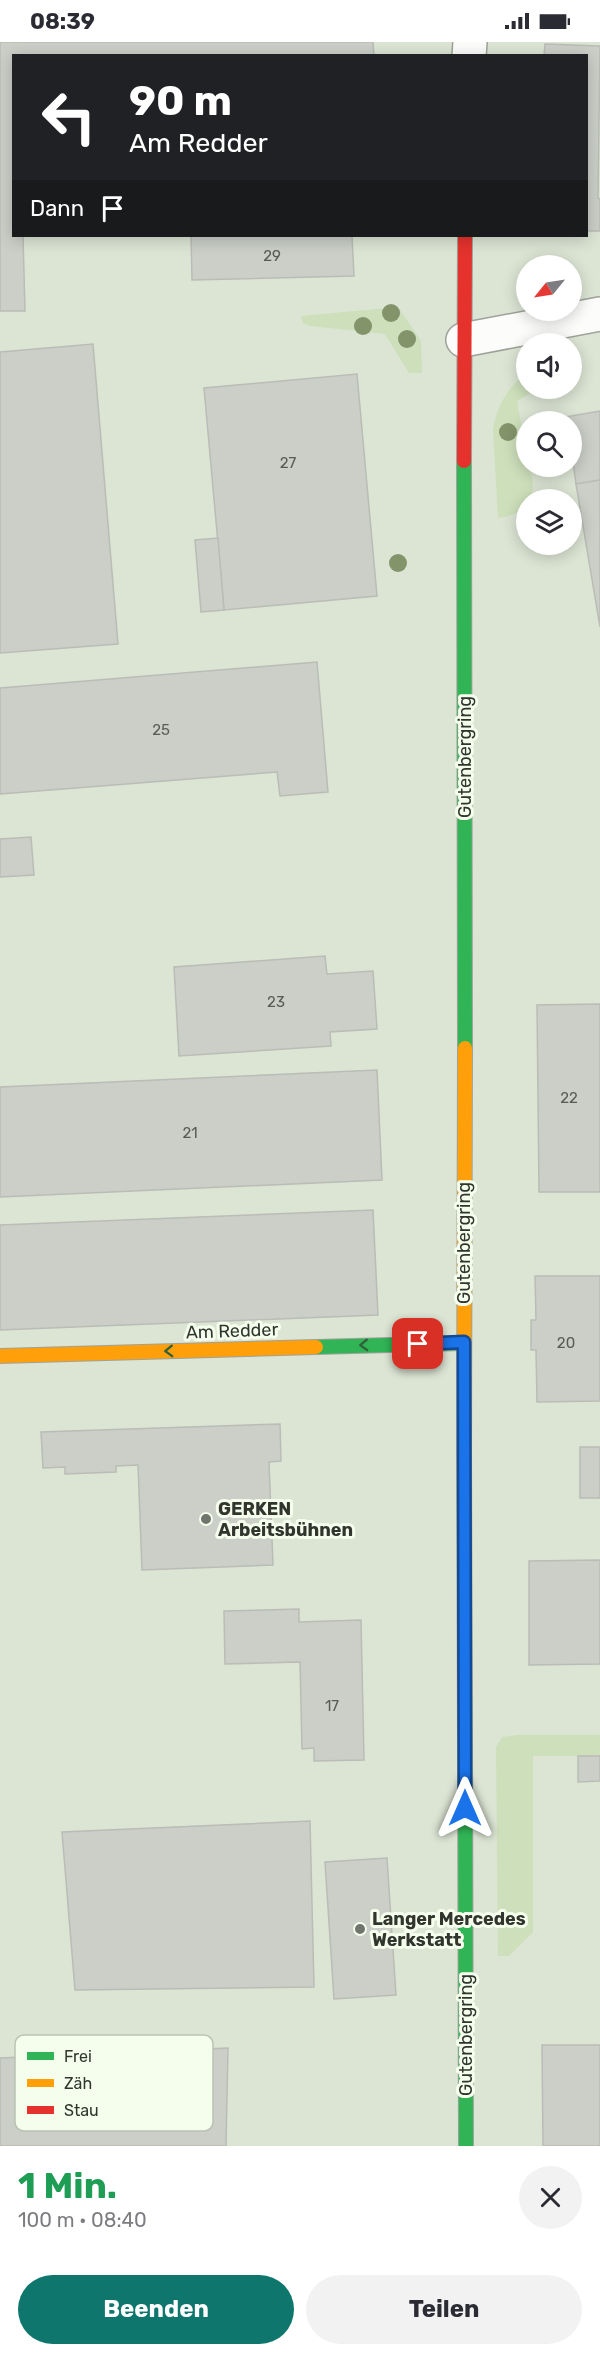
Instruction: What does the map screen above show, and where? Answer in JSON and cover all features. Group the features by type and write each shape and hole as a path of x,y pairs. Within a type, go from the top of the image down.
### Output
{"street":[{"name":"Gutenbergring","path":"465,237 463,340 466,953 464,1342 466,2146"},
{"path":"463,340 600,314"},
{"name":"Am Redder","path":"0,1356 464,1342"}],"shaded area":[{"path":"0,42 600,42 600,2146 0,2146"}],"green space":[{"path":"398,307 421,341 422,373 409,373 385,334 310,326 303,323 301,316"},
{"path":"516,382 516,399 521,399 517,401 519,411 516,411 516,477 532,477 533,483 532,489 516,489 516,513 498,518 493,429 497,413"},
{"path":"600,1735 600,1756 533,1756 533,1932 509,1956 498,1956 496,1747 502,1737"}],"building":[{"path":"0,42 373,42 374,54 12,54 12,237 23,237 25,311 0,311"},
{"path":"545,44 600,46 598,198 600,199 600,231 588,231 588,54 544,54"},
{"path":"191,237 352,237 354,276 192,280"},
{"path":"93,344 118,644 0,653 0,352"},
{"path":"357,374 377,596 224,610 204,388"},
{"path":"600,411 600,480 576,484 575,477 582,477 582,414"},
{"path":"600,480 600,627 582,520 582,489 577,489 576,484"},
{"path":"218,538 224,610 201,612 195,540"},
{"path":"317,662 328,792 280,796 277,772 0,794 0,688"},
{"path":"31,837 34,875 0,877 0,839"},
{"path":"325,956 327,974 373,971 377,1029 330,1032 331,1046 179,1056 174,967"},
{"path":"600,1004 600,1192 539,1192 537,1005"},
{"path":"377,1070 382,1180 0,1197 0,1087"},
{"path":"373,1210 378,1315 0,1330 0,1225"},
{"path":"535,1276 600,1276 600,1401 537,1402 536,1350 531,1350 531,1320 536,1320"},
{"name":"GERKEN Arbeitsbühnen","path":"280,1424 281,1461 269,1462 273,1565 142,1570 138,1465 116,1466 116,1472 65,1474 65,1467 43,1468 41,1432"},
{"path":"580,1447 600,1447 600,1498 580,1498"},
{"path":"600,1560 600,1664 529,1665 529,1561"},
{"path":"299,1609 299,1622 361,1620 364,1760 314,1761 314,1748 302,1749 300,1662 225,1664 224,1611"},
{"path":"578,1756 600,1756 600,1781 578,1782"},
{"path":"310,1821 314,1987 75,1990 62,1832"},
{"name":"Langer Mercedes Werkstatt","path":"387,1858 396,1995 334,1999 325,1862"},
{"path":"542,2045 600,2045 600,2146 543,2146"},
{"path":"228,2048 226,2146 0,2146 0,2058 15,2057 15,2131 213,2131 213,2049"}],"traffic: fast":[{"path":"464,461 465,1048"},
{"path":"316,1347 464,1343"},
{"path":"465,1739 466,2146"}],"traffic: slow":[{"path":"464,1453 465,1048"},
{"path":"0,1356 316,1347"}],"traffic: jam":[{"path":"464,461 465,237"},
{"path":"464,1453 465,1739"}],"place":[{"name":"GERKEN Arbeitsbühnen","path":"206,1519"},
{"name":"Langer Mercedes Werkstatt","path":"360,1929"}],"route":[{"path":"418,1344 464,1342 465,1808"}]}
